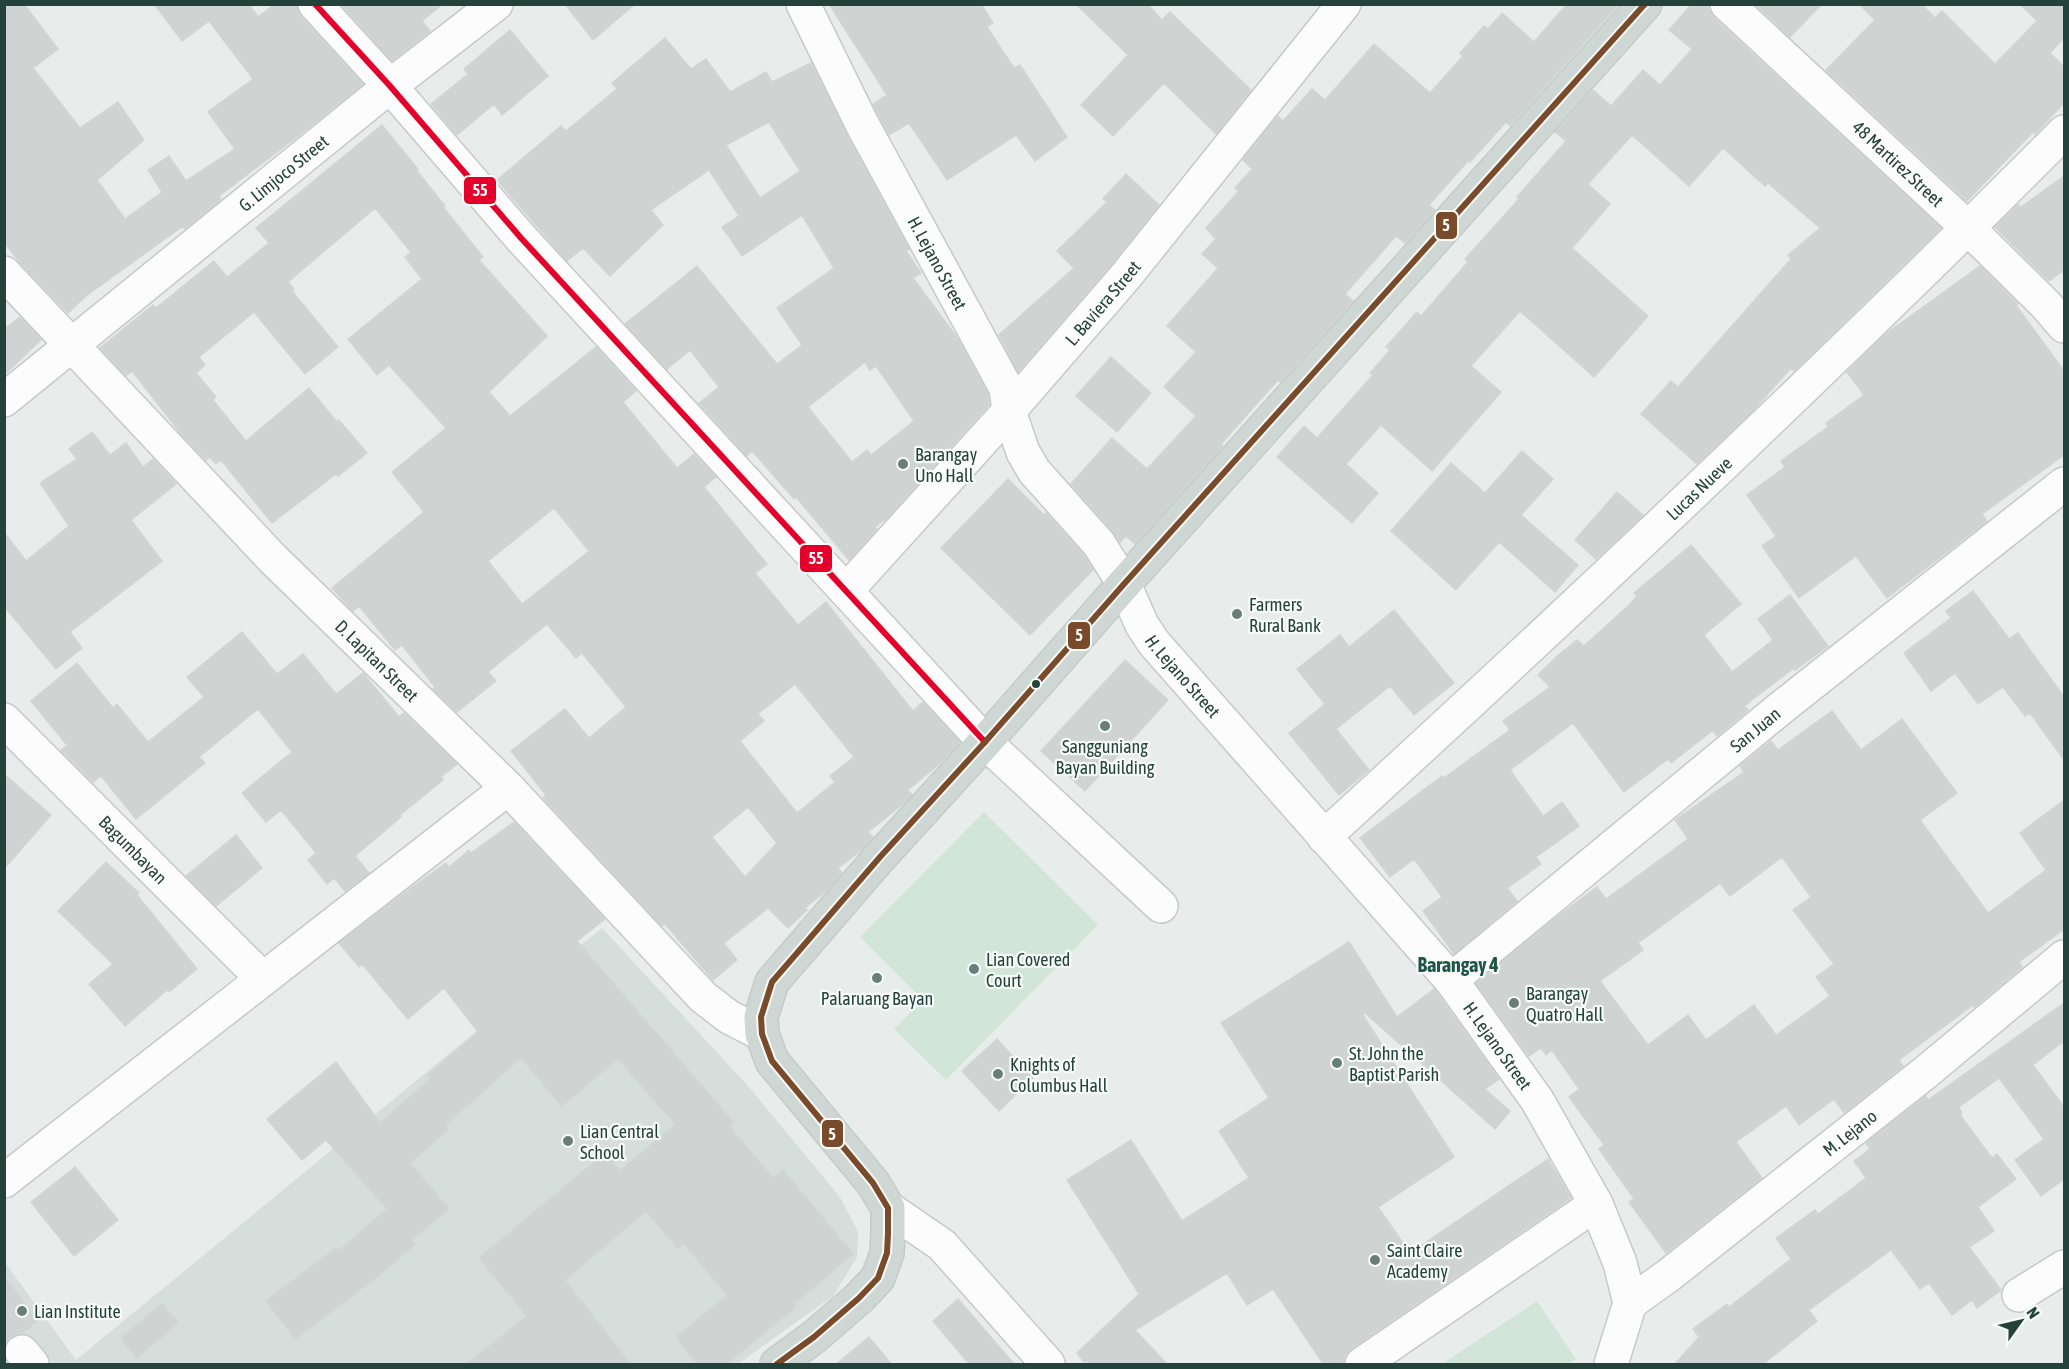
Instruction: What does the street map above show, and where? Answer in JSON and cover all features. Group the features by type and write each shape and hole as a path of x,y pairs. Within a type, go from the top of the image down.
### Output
{"main road":[{"path":"777,1365 859,1298 878,1278 887,1252 888,1208 873,1183 772,1061 762,1034 761,1017 772,982 880,857 1645,4"}],"street":[{"path":"315,4 390,86 521,238 985,742 1161,906"},
{"name":"G. Limjoco Street","path":"4,400 390,86 496,4"},
{"name":"H. Lejano Street","path":"803,4 862,124 1006,388 1009,411 1023,452 1034,471 1099,544 1124,584 1142,625 1154,643 1451,980 1538,1100 1596,1204 1620,1263 1630,1303"},
{"name":"L. Baviera Street","path":"846,591 1009,411 1125,276 1344,4"},
{"name":"48 Martirez Street","path":"1727,4 1969,229 2046,305 2064,326"},
{"name":"Lucas Nueve","path":"1324,837 1605,577 1969,229 2064,132"},
{"name":"D. Lapitan Street","path":"4,273 273,559 508,788 703,997 729,1017 762,1034"},
{"name":"San Juan","path":"1451,980 1782,707 2064,484"},
{"name":"Bagumbayan","path":"4,720 263,979"},
{"path":"4,1181 508,788"},
{"name":"M. Lejano","path":"1630,1303 1670,1275 1916,1079 2064,957"},
{"path":"1362,1365 1596,1204"},
{"path":"888,1208 942,1245 1048,1365"},
{"path":"2019,1295 2064,1267"},
{"path":"1611,1365 1630,1303"}],"shaded area":[{"name":"Lian Central School","path":"602,928 748,1086 840,1197 858,1232 857,1257 834,1295 738,1364 5,1364 4,1261 76,1360"}],"green space":[{"name":"Lian Covered Court","path":"984,812 1098,925 946,1080 894,1029 923,1000 860,937"},
{"path":"1537,1301 1576,1359 1568,1364 1442,1364"}],"building":[{"path":"4,4 24,4 58,49 33,68 80,128 118,102 144,140 97,180 125,219 162,192 148,170 169,156 186,181 235,149 208,112 253,79 209,21 182,41 154,4 249,4 258,17 275,4 297,4 301,17 363,84 219,196 221,199 185,229 183,226 86,296 68,313 21,264 4,242"},
{"path":"341,4 443,4 422,21 430,31 392,61"},
{"path":"565,4 635,4 593,40"},
{"path":"829,4 981,4 993,23 987,27 1014,68 1020,65 1067,137 1035,161 1016,135 947,180 909,123 889,135 873,104 887,95"},
{"path":"1076,4 1147,4 1162,20 1170,12 1251,90 1216,134 1164,83 1113,136 1081,105 1128,55"},
{"path":"1567,4 1619,4 1510,126 1506,122 1470,162 1468,161 1429,205 1435,210 1405,243 1396,236 1345,294 1353,301 1280,382 1278,380 1221,444 1223,446 1135,544 1126,536 1120,542 1071,484 1112,438 1147,469 1196,416 1164,387 1196,352 1167,326 1218,268 1202,254 1216,239 1206,228 1239,191 1235,188 1252,169 1243,160 1278,116 1283,121 1312,89 1325,100 1374,44 1430,93 1463,56 1460,53 1484,26 1488,29 1502,13 1534,42"},
{"path":"1692,4 1709,4 1709,10 1714,18 1941,228 1794,371 1791,368 1751,413 1697,464 1641,414 1671,381 1678,387 1791,259 1788,255 1820,228 1768,183 1765,186 1723,148 1689,186 1632,135 1588,184 1610,204 1572,248 1648,316 1594,377 1520,311 1471,366 1501,392 1432,471 1381,425 1346,464 1378,493 1352,523 1277,457 1304,426 1317,438 1373,375 1370,373 1390,350 1386,347 1417,312 1421,316 1468,262 1465,259 1519,199 1517,197 1566,141 1555,132 1593,90 1611,106 1643,70 1660,85 1692,49 1669,30"},
{"path":"1755,4 1822,4 1790,37"},
{"path":"1859,4 1921,4 1935,18 1942,11 1995,64 2037,21 2020,4 2064,4 2064,38 2050,53 2064,67 2064,103 1967,201 1826,70 1875,20"},
{"path":"510,30 548,76 502,115 494,104 457,135 431,104 468,74 464,69"},
{"path":"665,38 691,69 706,59 730,92 766,72 772,82 811,63 909,249 906,251 921,273 913,278 958,339 988,394 989,405 949,449 934,459 937,463 887,518 875,527 877,529 849,560 796,497 794,499 752,451 747,456 699,403 719,387 690,350 667,369 625,324 697,266 777,364 802,345 777,308 834,268 802,215 742,256 722,227 739,216 709,170 651,210 663,225 610,276 583,248 567,261 497,180 561,126 566,131 617,89 612,83","holes":["769,122 800,171 760,198 726,145","865,362 870,370 876,366 914,421 871,455 867,450 852,462 808,407"]},
{"path":"382,125 418,169 417,171 445,206 443,207 483,257 479,260 547,336 489,392 510,416 596,347 636,391 623,402 677,468 694,454 716,477 704,487 767,564 755,573 798,625 826,602 913,711 923,702 960,742 939,764 908,790 912,795 904,803 868,832 873,837 862,850 838,868 842,873 827,890 805,908 807,910 788,928 768,908 724,943 737,960 713,980 665,924 662,926 543,798 546,795 511,751 565,709 589,738 626,707 582,653 576,658 547,624 488,672 496,681 457,712 433,689 435,687 402,645 395,650 359,606 353,611 332,588 424,512 392,472 446,428 389,365 377,375 348,339 422,279 405,257 411,252 375,208 288,282 294,289 292,291 338,347 305,374 254,312 199,357 205,365 196,373 216,397 213,400 246,441 309,388 367,453 272,523 221,460 216,464 210,457 206,460 182,435 132,371 126,376 100,348 153,305 156,308 214,261 227,277 269,243 256,228","holes":["554,508 589,551 522,604 488,561","795,684 854,757 830,776 835,782 797,813 740,741 764,721 758,714","748,807 777,843 745,877 712,837"]},
{"path":"1126,174 1159,205 1111,265 1018,372 999,335 1074,268 1057,251 1107,202 1103,199"},
{"path":"2064,176 2064,270 2049,281 1995,227 2018,205 2021,207"},
{"path":"1980,266 2018,304 2016,305 2064,371 2064,455 1982,514 1987,521 1887,598 1856,556 1799,598 1762,546 1776,536 1747,495 1785,467 1781,461 1828,427 1826,423 1864,395 1847,372 1887,333"},
{"path":"20,317 41,340 4,375 4,329"},
{"path":"1111,357 1151,393 1117,432 1076,396"},
{"path":"92,432 110,455 126,443 143,467 153,459 176,484 131,520 162,561 70,632 82,648 56,669 4,606 4,532 26,561 69,526 40,483 77,459 69,449"},
{"path":"1522,451 1553,479 1521,515 1578,565 1555,592 1499,542 1456,590 1391,531 1451,463 1485,493"},
{"path":"1008,479 1044,515 1046,513 1084,555 1093,570 1030,635 941,548"},
{"path":"1617,492 1643,515 1596,559 1575,540"},
{"path":"1691,545 1741,604 1704,635 1732,672 1773,640 1758,619 1790,595 1828,646 1753,699 1745,706 1748,710 1717,736 1713,730 1671,763 1668,759 1624,792 1573,723 1510,770 1543,816 1562,802 1579,826 1536,857 1541,864 1507,888 1517,901 1454,954 1423,911 1442,897 1414,859 1390,877 1360,838 1442,776 1444,778 1510,730 1503,721 1550,687 1538,675 1577,640 1584,646 1629,605 1637,596 1634,593"},
{"path":"1973,591 2009,639 2018,633 2064,697 2064,760 2030,713 2025,716 2003,687 1978,704 1955,673 1931,691 1904,653 1951,618 1946,611"},
{"path":"1394,610 1454,683 1414,715 1390,686 1336,729 1369,770 1339,795 1289,733 1325,704 1297,669 1340,635 1349,647"},
{"path":"242,632 277,674 303,654 336,694 363,673 399,717 404,713 457,764 441,777 443,780 355,856 369,873 345,891 334,878 327,884 308,860 316,853 281,810 266,822 242,793 292,752 258,709 199,757 205,763 136,819 101,776 93,782 61,750 67,745 31,701 77,663 113,708 117,704 148,742 204,697 187,677"},
{"name":"Sangguniang Bayan Building","path":"1125,660 1168,700 1085,791 1041,751"},
{"path":"1832,711 1861,750 1902,719 1957,793 1920,820 1988,913 2046,870 2020,833 2064,800 2064,929 2019,962 2022,967 1974,1007 1973,1005 1899,1060 1903,1066 1844,1113 1834,1099 1799,1125 1786,1106 1736,1142 1762,1178 1666,1253 1629,1202 1634,1199 1599,1149 1604,1145 1569,1097 1579,1089 1552,1050 1546,1055 1541,1048 1529,1056 1476,983 1555,918 1597,887 1606,899 1688,839 1675,820 1744,772 1740,766 1771,741 1778,750","holes":["1782,857 1811,897 1793,910 1834,964 1816,977 1830,996 1776,1035 1754,1005 1706,1040 1688,1015 1648,1045 1600,981 1643,950 1638,943 1720,883 1730,896"]},
{"path":"4,774 51,815 4,869"},
{"path":"514,822 605,919 577,941 734,1123 730,1127 773,1178 783,1170 853,1254 794,1304 796,1307 725,1365 698,1365 676,1337 727,1295 684,1244 678,1249 646,1211 565,1280 631,1365 465,1365 527,1316 479,1258 605,1153 620,1171 675,1124 618,1059 562,1106 521,1058 445,1125 449,1129 410,1163 449,1209 411,1240 415,1245 295,1339 266,1301 336,1248 338,1251 387,1209 326,1140 302,1160 267,1119 336,1062 380,1123 431,1078 428,1075 478,1032 444,988 408,1019 362,964 359,967 339,943 446,863 449,867 469,850 471,853"},
{"path":"236,835 262,868 216,906 186,876"},
{"path":"106,862 139,893 137,895 197,969 169,992 167,990 125,1026 89,984 113,964 58,911"},
{"path":"1349,942 1397,1017 1434,989 1499,1079 1485,1089 1510,1111 1495,1129 1365,1013 1363,1015 1454,1157 1378,1207 1410,1253 1548,1159 1571,1198 1351,1349 1345,1355 1342,1365 1324,1365 1273,1289 1247,1305 1227,1273 1135,1330 1168,1365 1090,1365 1087,1361 1084,1362 1077,1353 1139,1294 1067,1180 1131,1140 1182,1221 1249,1178 1219,1131 1269,1098 1221,1023"},
{"path":"2064,1003 2064,1041 2033,1065 2064,1107 2064,1179 2041,1196 2015,1160 2044,1139 1999,1078 1959,1107 1962,1113 1960,1115 1992,1158 1997,1154 2016,1179 1978,1207 1994,1231 1969,1247 2001,1290 1977,1308 1972,1300 1952,1315 1929,1283 1920,1289 1891,1250 1809,1310 1817,1321 1762,1365 1674,1365 1699,1337 1693,1329 1727,1304 1729,1307 1791,1259 1776,1238 1815,1210 1818,1214 1866,1178 1854,1161 1870,1149 1866,1143 1926,1096 1928,1100"},
{"name":"Knights of Columbus Hall","path":"997,1039 1033,1078 999,1111 962,1071"},
{"path":"75,1167 118,1220 74,1256 31,1202"},
{"path":"4,1276 38,1321 20,1334 10,1337 4,1345"},
{"path":"958,1299 1015,1365 970,1365 933,1321"},
{"path":"162,1303 178,1323 137,1358 121,1338"},
{"path":"869,1337 892,1365 835,1365"}],"transit line":[{"name":"55","path":"315,4 390,86 521,238 985,742"},
{"name":"5","path":"777,1364 814,1337 859,1298 878,1278 887,1253 888,1208 873,1183 772,1061 762,1034 761,1017 772,982 880,857 1645,4"}],"place":[{"name":"Barangay Uno Hall","path":"903,464"},
{"name":"Farmers Rural Bank","path":"1237,614"},
{"name":"Sangguniang Bayan Building","path":"1105,726"},
{"name":"Lian Covered Court","path":"974,969"},
{"name":"Palaruang Bayan","path":"877,978"},
{"name":"Barangay Quatro Hall","path":"1514,1003"},
{"name":"St. John the Baptist Parish","path":"1337,1063"},
{"name":"Knights of Columbus Hall","path":"998,1074"},
{"name":"Lian Central School","path":"568,1141"},
{"name":"Saint Claire Academy","path":"1375,1260"},
{"name":"Lian Institute","path":"22,1311"}],"district":[{"name":"Barangay 4","path":"1458,964"}]}
